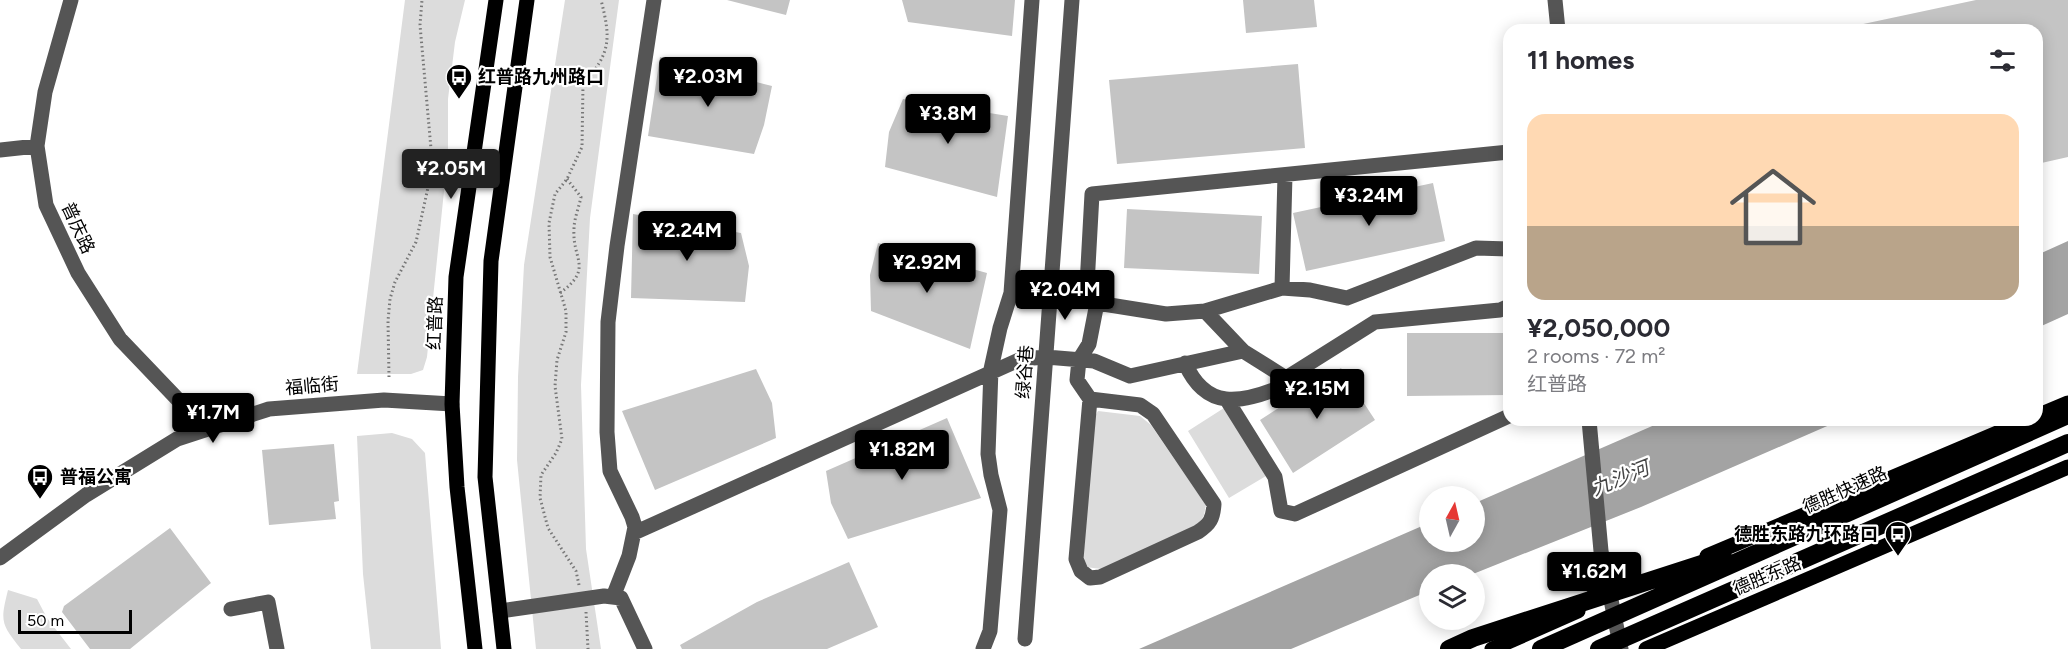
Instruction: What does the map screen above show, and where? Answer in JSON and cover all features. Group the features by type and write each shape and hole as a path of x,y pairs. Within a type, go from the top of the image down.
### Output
{"highway":[{"name":"德胜快速路","path":"1541,649 2068,415"},
{"path":"1599,649 2068,443"},
{"path":"1449,649 1484,635 1816,526"},
{"path":"1628,649 1665,620"}],"main road":[{"name":"红普路","path":"475,649 457,487 452,404 456,278 496,0"},
{"path":"504,649 485,477 491,261 527,0"},
{"path":"2043,413 2068,403"},
{"path":"1492,649 2014,426"},
{"name":"德胜东路","path":"1646,649 2068,467"}],"street":[{"name":"普庆路","path":"71,0 45,92 37,146 46,205 78,273 120,339 206,429"},
{"path":"613,597 629,556 634,533 632,517 610,471 606,432 608,322 617,246 654,0"},
{"path":"983,649 990,631 1000,510 988,454 991,372 1000,328 1011,293 1032,0"},
{"name":"绿谷巷","path":"1025,639 1072,0"},
{"path":"1555,0 1557,24"},
{"path":"0,150 37,146"},
{"path":"1090,399 1140,405 1153,414 1214,504 1213,518 1207,526 1197,532 1100,577 1090,578 1081,571 1076,559 1090,399 1077,380 1079,360 1089,344 1097,303 1087,285 1092,194 1503,153"},
{"path":"1282,288 1285,175"},
{"path":"1097,303 1166,314 1205,311 1282,288 1310,290 1347,298 1476,248 1503,249"},
{"path":"1185,363 1192,380 1209,393 1227,400 1254,398 1281,387 1286,378 1375,322 1503,309"},
{"path":"1205,311 1243,351 1286,378"},
{"path":"634,533 1021,359 1046,357 1094,361 1130,376 1243,351"},
{"name":"福临街","path":"0,558 86,495 177,439 206,429 269,409 384,400 452,404"},
{"path":"1227,400 1275,477 1281,511 1294,514 1503,419"},
{"path":"1590,426 1601,550 1621,649"},
{"path":"500,611 604,596 621,598 645,649"},
{"path":"231,609 268,602 277,649"}],"path":[{"path":"389,377 390,299 395,282 416,242 432,160 420,25 422,0"},
{"path":"588,649 587,618 576,572 548,528 540,498 541,475 556,453 562,439 555,386 557,360 566,332 566,311 550,257 549,223 555,194 567,179 582,147 583,84 596,69 606,52 607,26 601,0"},
{"path":"554,69 583,84"},
{"path":"432,160 449,165"},
{"path":"560,293 571,284 579,272 574,228 580,197 567,179"}],"shaded area":[{"path":"405,0 465,0 455,42 448,99 448,152 427,357 423,370 411,374 357,374"},
{"path":"565,0 619,0 590,218 581,385 586,549 601,649 536,649 517,460 518,377 524,265"},
{"path":"1224,408 1266,476 1229,498 1188,431"},
{"path":"1098,411 1140,416 1151,425 1206,505 1199,524 1102,569 1085,567 1083,560 1094,418"},
{"path":"392,433 412,439 425,453 441,649 371,649 363,574 357,436"},
{"path":"8,590 37,599 47,618 71,649 21,649 9,634 4,622"}],"water":[{"path":"2068,241 2068,314 2043,325 2043,252"},
{"name":"九沙河","path":"1652,426 1827,426 1641,507 1485,569 1485,564 1419,564 1419,595 1291,649 1139,649 1419,527 1419,552 1485,552 1485,499"}],"building":[{"path":"727,0 790,0 786,15"},
{"path":"902,0 1015,0 1012,36 908,22"},
{"path":"1243,0 1314,0 1317,27 1246,33"},
{"path":"1976,0 2068,0 2068,157 2043,163 2043,24 1863,24"},
{"path":"660,57 772,86 764,125 754,154 648,136"},
{"path":"1298,64 1305,148 1117,164 1109,80"},
{"path":"903,99 1008,116 997,197 885,167 889,132"},
{"path":"1433,183 1445,241 1306,271 1293,213"},
{"path":"1127,209 1262,216 1259,274 1124,268"},
{"path":"633,214 741,233 749,266 745,302 631,298"},
{"path":"878,243 987,273 970,349 871,311 870,275"},
{"path":"1407,333 1503,333 1503,395 1407,396"},
{"path":"1341,368 1375,420 1293,473 1260,420"},
{"path":"756,369 772,403 776,438 655,490 622,411"},
{"path":"947,418 981,498 848,539 831,503 826,471"},
{"path":"334,444 339,501 334,502 336,519 269,525 262,450"},
{"path":"170,528 211,583 130,649 90,649 62,612 64,606"},
{"path":"849,562 878,627 827,649 682,649 680,645 757,602"}],"place":[{"name":"红普路九州路口","path":"459,100"},
{"name":"普福公寓","path":"40,500"},
{"name":"德胜东路九环路口","path":"1898,557"}]}
